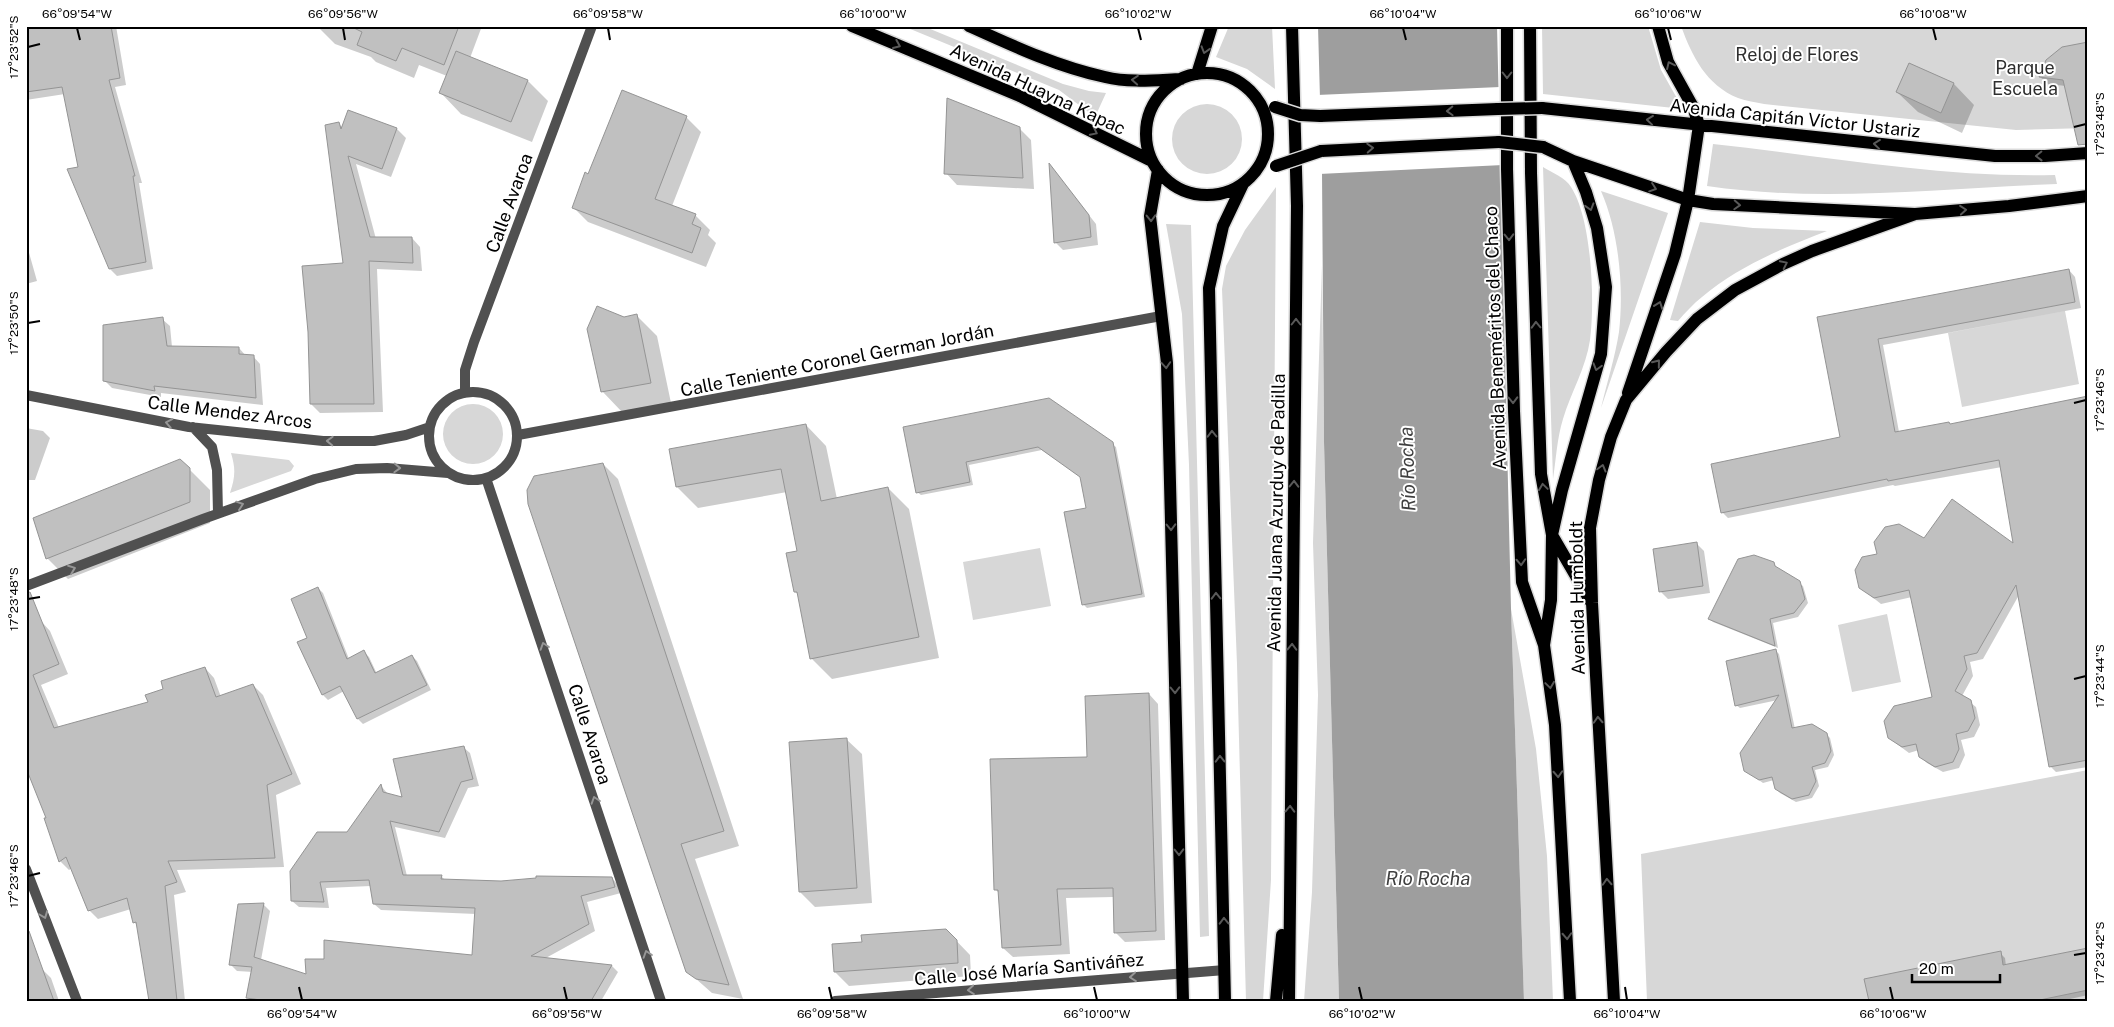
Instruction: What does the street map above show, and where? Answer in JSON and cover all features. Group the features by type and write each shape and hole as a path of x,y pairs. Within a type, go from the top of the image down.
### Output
{"main road":[{"name":"Avenida Huayna Kapac","path":"852,26 1022,97 1155,166"},
{"name":"Avenida Huayna Kapac","path":"969,26 1059,64 1106,78 1142,81 1183,78"},
{"path":"1197,74 1212,26"},
{"name":"Avenida Juana Azurduy de Padilla","path":"1289,1001 1297,206 1292,26"},
{"name":"Avenida Beneméritos del Chaco","path":"1507,26 1507,169 1514,411 1522,582 1544,645"},
{"path":"1530,26 1531,173 1541,474 1552,535 1592,603"},
{"path":"1626,400 1668,280 1688,200 1699,125 1692,107 1668,62 1658,26"},
{"path":"1225,1001 1209,288 1223,226 1247,180 1261,164 1266,149 1268,132 1266,117 1259,102 1234,79 1216,74 1197,74 1183,78 1169,87 1158,99 1150,113 1146,129 1147,146 1155,166 1171,184 1197,194 1207,195 1226,192 1247,180 1276,166 1321,151 1499,142 1543,147 1573,161 1688,200 1713,204 1915,214 2009,206 2088,196"},
{"name":"Avenida Capitán Víctor Ustariz","path":"1248,90 1275,107 1300,115 1320,116 1542,108 1996,156 2045,156 2088,152"},
{"name":"Avenida Humboldt","path":"1570,1001 1556,740 1544,645 1552,600 1552,535 1562,490 1601,354 1606,286 1597,228 1586,192 1573,161"},
{"path":"1155,166 1150,216 1167,363 1183,1001"},
{"name":"Avenida Humboldt","path":"1614,1001 1592,603 1590,528 1599,480 1611,437 1626,400 1666,352 1697,319 1735,290 1783,264 1812,251 1915,214"},
{"path":"1276,1001 1290,858"}],"street":[{"name":"Calle Avaroa","path":"465,392 465,370 474,342 592,26"},
{"name":"Calle Teniente Coronel German Jordán","path":"518,435 1161,316"},
{"path":"26,586 218,513 315,479 356,469 387,468 448,473 460,478 474,480 486,478 498,472 509,463 515,450 518,435 516,422 502,401 490,394 465,392 452,397 442,404 434,415 430,427 429,440 432,453 448,473"},
{"name":"Calle Mendez Arcos","path":"26,395 193,428 346,441 374,441 406,435 430,427"},
{"path":"193,428 212,448 217,470 218,513"},
{"name":"Calle Avaroa","path":"486,478 495,500 661,1001"},
{"path":"26,869 77,1001"},
{"name":"Calle José María Santiváñez","path":"836,1001 1225,970"}],"green space":[{"path":"903,26 923,26 1063,84 1089,91 1106,93 1095,117 1059,90"},
{"path":"1229,26 1272,26 1275,89 1247,69 1216,57"},
{"path":"1542,26 1648,26 1661,70 1683,109 1543,94"},
{"name":"Parque Escuela","path":"1681,26 2088,26 2088,128 2016,130 1764,104 1744,100 1727,92 1709,77 1695,59"},
{"path":"1214,104 1227,110 1236,119 1240,125 1242,139 1240,153 1232,164 1221,172 1200,174 1193,172 1182,164 1174,153 1172,132 1174,125 1182,114 1193,106"},
{"path":"1713,144 1926,170 2012,175 2055,175 2057,184 1838,194 1750,191 1707,186"},
{"path":"1543,167 1566,181 1578,201 1588,239 1592,283 1590,340 1582,370 1561,426 1553,479"},
{"path":"1276,187 1271,880 1263,1001 1246,1001 1237,664 1222,289 1226,266 1245,230"},
{"path":"1601,191 1668,213 1601,408 1619,332 1621,297 1616,242"},
{"path":"1700,222 1753,228 1827,231 1778,251 1746,267 1702,297 1678,321 1670,320"},
{"path":"1166,224 1191,225 1209,936 1200,937 1189,465 1182,314"},
{"path":"1322,265 1324,442 1339,1001 1304,1001 1312,892 1318,695 1313,543"},
{"path":"2065,311 2079,384 1962,407 1948,333"},
{"path":"473,404 490,409 498,417 503,434 498,451 490,459 473,464 456,459 448,451 443,434 448,417 456,409"},
{"path":"231,453 289,460 294,466 291,471 230,493 234,473"},
{"path":"1040,548 1051,606 973,620 963,562"},
{"path":"1511,609 1536,749 1547,856 1553,1001 1524,1001"},
{"path":"1887,614 1901,682 1852,692 1838,625"},
{"path":"2088,770 2088,1001 1647,1001 1641,854"}],"water":[{"name":"Río Rocha","path":"1318,26 1497,26 1511,609 1524,1001 1339,1001 1324,442 1322,172"}],"pier":[{"path":"1500,87 1503,165 1319,174 1317,95"}],"building":[{"path":"26,26 111,26 120,78 109,80 135,176 133,176 146,262 109,269 67,169 78,167 62,87 26,92"},
{"path":"350,26 459,26 444,65 402,48 396,61 357,45 362,32"},
{"path":"2088,42 2088,144 2078,145 2063,80 2039,77 2046,60 2062,47"},
{"path":"456,51 528,80 511,122 439,93"},
{"path":"1909,63 1954,83 1941,113 1896,92"},
{"path":"622,90 687,116 655,199 696,214 692,224 701,228 692,253 572,208 585,172 588,174"},
{"path":"947,98 1020,127 1023,178 944,174"},
{"path":"348,110 397,128 382,169 348,156 370,237 412,237 413,263 369,261 374,404 310,404 308,332 302,266 343,263 325,125 339,122 341,129"},
{"path":"1049,163 1089,215 1091,237 1054,243"},
{"path":"2069,269 2075,302 1878,339 1895,432 1949,422 1950,424 2088,396 2088,760 2049,767 2016,585 1977,653 1964,656 1967,669 1955,691 1971,700 1975,718 1968,731 1956,734 1959,749 1953,762 1935,767 1919,757 1916,744 1902,747 1888,738 1884,721 1894,706 1932,697 1909,590 1874,598 1859,588 1855,570 1862,557 1877,554 1874,542 1885,527 1899,524 1924,538 1952,499 2013,543 1999,460 1888,481 1887,479 1721,513 1711,464 1840,437 1817,317"},
{"path":"597,306 624,317 637,314 651,383 601,392 587,329"},
{"path":"163,317 167,346 239,347 239,354 254,355 256,398 154,386 155,391 103,381 103,325"},
{"path":"1049,398 1113,442 1142,594 1082,605 1064,512 1086,508 1080,477 1038,447 966,462 970,482 916,493 903,427"},
{"path":"806,424 821,501 888,487 919,637 810,659 797,592 794,592 786,553 797,551 781,469 676,487 669,449"},
{"path":"180,459 190,468 190,502 46,559 33,518"},
{"path":"603,463 724,831 681,844 729,985 696,979 686,972 528,504 527,490 534,476"},
{"path":"1697,542 1703,586 1659,592 1653,549"},
{"path":"1754,555 1774,562 1775,566 1800,581 1805,599 1794,613 1770,619 1775,646 1708,619 1738,559"},
{"path":"318,587 347,659 364,650 375,673 412,655 427,685 357,719 340,686 322,695 297,642 307,638 291,599"},
{"path":"30,592 59,664 33,675 54,728 148,702 145,695 163,689 161,681 205,667 216,697 253,684 292,774 267,785 275,858 168,861 177,882 165,886 177,1001 149,1001 136,922 133,923 127,898 88,911 66,857 59,862 44,818 46,818 26,768 26,593"},
{"path":"1776,649 1792,728 1812,724 1827,733 1831,751 1825,763 1812,767 1816,781 1809,795 1792,799 1775,789 1772,777 1759,780 1744,771 1740,753 1779,695 1735,706 1726,661"},
{"path":"1149,693 1156,931 1114,933 1113,888 1057,889 1061,945 1002,948 998,890 994,890 990,759 1087,757 1085,696"},
{"path":"847,738 857,888 799,892 789,742"},
{"path":"464,746 473,779 461,782 439,832 390,821 403,875 442,875 441,879 501,881 536,878 536,876 612,877 615,887 581,896 589,924 531,956 612,965 591,1001 268,1001 246,998 252,967 229,965 238,904 264,903 254,957 306,974 305,959 324,959 324,940 472,955 475,908 373,904 369,880 320,882 324,902 291,901 290,871 317,832 347,832 381,784 383,792 402,797 393,759"},
{"path":"946,929 957,940 958,963 834,972 832,944 862,942 861,935"},
{"path":"26,931 29,931 54,1001 26,1001"},
{"path":"2088,948 2088,990 2035,1001 1869,1001 1864,979 2001,951 2003,965"}],"park label":[{"name":"Reloj de Flores","path":"1797,54"}]}
